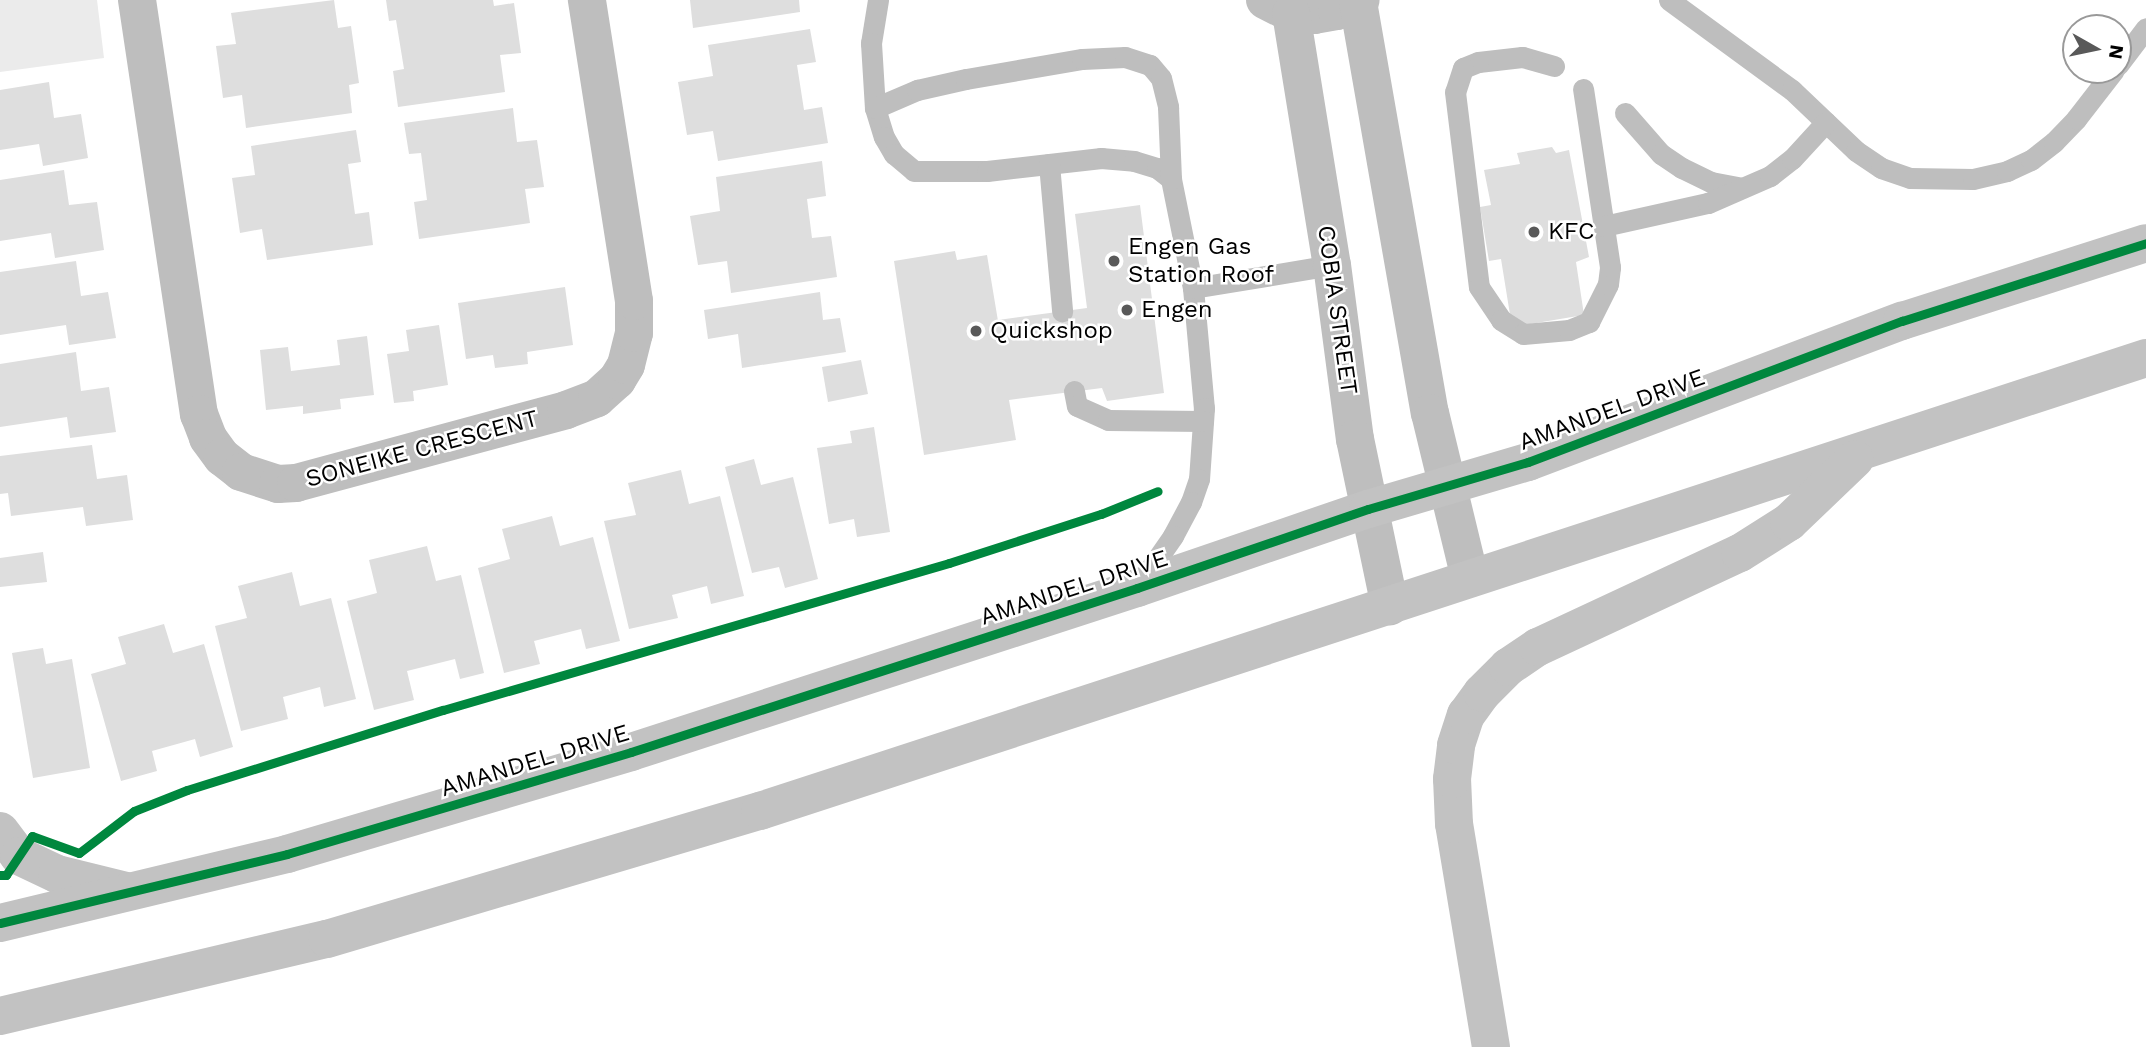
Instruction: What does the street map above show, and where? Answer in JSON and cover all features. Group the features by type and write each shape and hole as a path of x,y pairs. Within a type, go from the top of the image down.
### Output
{"street":[{"name":"SONEIKE CRESCENT","path":"137,0 199,414 208,438 222,457 241,472 278,484 296,483 566,410 597,398 617,380 626,365 634,333 634,301 587,0"},
{"path":"1278,6 1314,15 1337,11 1359,1 1404,276 1446,487 1470,579"},
{"name":"COBIA STREET","path":"1278,6 1332,265 1355,439 1390,606"},
{"name":"AMANDEL DRIVE","path":"0,923 287,854 477,800 1137,588 1368,509 1528,462 1902,321 2146,243"},
{"path":"0,1016 327,939 760,811 1861,453 1974,412 2146,358"},
{"path":"1491,1047 1454,824 1452,779 1456,745 1466,715 1482,692 1508,667 1538,647 1740,553 1789,522 1861,453"},
{"path":"0,831 19,856 57,874 132,892"}],"lane":[{"path":"878,0 872,43 875,108 884,138 894,154 914,172 987,171 1101,158 1134,161 1157,168 1171,179"},
{"path":"1669,0 1792,90 1856,151 1881,168 1910,178 1973,179 2031,160 2076,120 2103,84"},
{"path":"2132,46 2146,28"},
{"path":"875,108 916,90 1082,60 1125,57 1150,65 1161,78 1168,107 1171,179 1194,288 1203,421 1199,478 1191,502 1173,536 1137,588"},
{"path":"1554,66 1522,57 1496,58 1463,68 1457,77 1455,92 1479,287 1501,320 1523,334 1569,330 1589,322 1608,284 1610,267 1583,89"},
{"path":"1625,113 1661,154 1682,168 1711,182 1741,188"},
{"path":"1604,226 1708,203 1770,176 1792,159 1826,122"},
{"path":"1049,164 1062,311"},
{"path":"1194,288 1332,265"},
{"path":"1074,391 1077,406 1108,420 1203,421"}],"shaded area":[{"path":"0,0 97,0 104,58 0,72"}],"building":[{"path":"334,0 338,28 351,26 359,83 349,85 352,113 246,128 242,95 223,98 216,46 236,44 231,13"},
{"path":"386,0 493,0 494,6 514,3 521,53 500,55 505,92 398,107 393,71 404,69 396,20 389,21"},
{"path":"690,0 799,0 800,12 693,28"},
{"path":"810,29 816,62 797,65 804,110 822,107 828,143 718,161 713,131 687,135 678,82 713,76 708,45"},
{"path":"49,82 54,118 81,114 88,158 43,166 39,144 0,150 0,90"},
{"path":"513,108 517,142 537,140 544,187 525,189 530,223 419,239 414,202 427,200 421,153 409,154 404,123"},
{"path":"356,130 361,162 348,164 355,214 369,212 373,245 267,260 262,229 240,233 232,178 255,175 251,146"},
{"name":"KFC","path":"1552,147 1556,153 1569,150 1589,257 1576,262 1584,315 1512,327 1501,259 1489,261 1480,207 1491,205 1484,170 1520,164 1517,153"},
{"path":"822,161 826,196 807,199 812,238 831,236 837,277 731,293 727,261 698,265 690,216 720,211 716,177"},
{"path":"64,170 69,205 97,202 104,250 55,258 51,233 0,241 0,180"},
{"path":"1140,205 1164,393 1107,401 1102,388 1009,400 1016,440 924,455 894,261 955,251 957,260 987,255 1000,333 998,320 1087,308 1075,214"},
{"path":"76,261 81,296 108,292 116,338 69,345 66,325 0,335 0,272"},
{"path":"565,287 573,345 527,352 528,364 495,368 493,355 466,359 458,303"},
{"path":"820,292 823,320 840,318 846,352 742,368 738,334 708,339 704,310"},
{"path":"439,325 448,385 413,391 414,401 394,403 387,354 409,351 406,330"},
{"path":"367,336 374,395 340,399 341,409 303,414 303,406 266,410 260,350 288,347 291,371 340,365 337,340"},
{"path":"76,352 81,391 109,387 116,432 70,438 67,417 0,427 0,364"},
{"path":"861,360 868,394 828,402 822,367"},
{"path":"874,427 890,532 857,537 854,519 829,524 817,448 852,443 850,431"},
{"path":"92,445 97,479 127,475 133,520 86,526 83,507 11,516 8,493 0,494 0,456"},
{"path":"754,459 761,485 793,477 818,579 785,588 779,567 752,573 725,467"},
{"path":"681,470 689,504 720,496 744,596 711,604 707,586 672,595 678,618 629,629 604,521 636,515 628,483"},
{"path":"552,516 560,546 593,537 620,641 586,649 581,629 534,641 540,664 504,673 478,568 510,559 502,529"},
{"path":"427,546 436,581 461,575 484,673 460,679 455,659 407,671 414,700 374,710 347,601 377,593 369,560"},
{"path":"43,552 47,582 0,587 0,558"},
{"path":"292,572 300,606 331,598 356,699 324,707 320,687 283,697 288,719 241,731 215,626 247,618 238,586"},
{"path":"164,624 173,653 204,644 233,747 200,757 195,739 152,751 157,771 121,781 91,674 126,664 118,637"},
{"path":"43,648 46,664 72,659 90,768 33,778 12,653"}],"cycle path":[{"path":"0,923 287,854 631,752 1137,588 1368,509 1528,462 1902,321 2146,243"},
{"path":"0,875 6,875 32,836 79,853 134,811 187,790 443,710 949,563 1101,514 1158,491"}],"place":[{"name":"KFC","path":"1534,232"},
{"name":"Engen Gas Station Roof","path":"1114,261"},
{"name":"Engen","path":"1127,310"},
{"name":"Quickshop","path":"976,331"}]}
